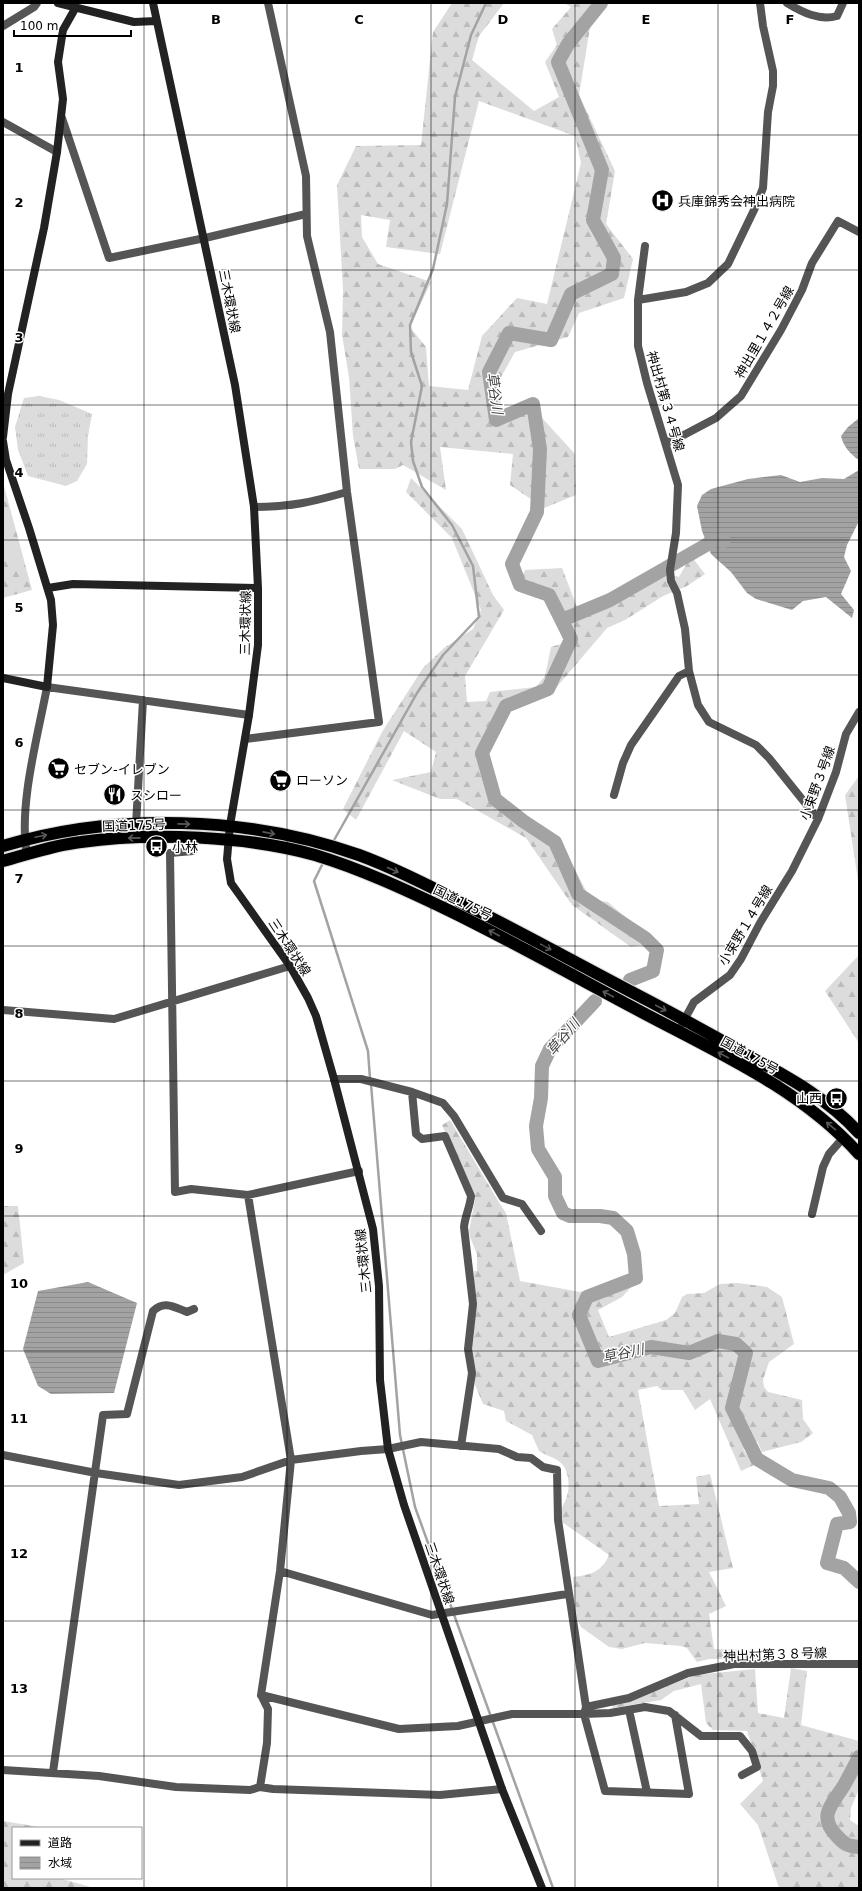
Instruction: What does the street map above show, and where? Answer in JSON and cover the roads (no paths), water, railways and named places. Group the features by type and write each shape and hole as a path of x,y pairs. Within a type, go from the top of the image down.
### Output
{"highway":[{"name":"国道175号","path":"3,846 88,827 136,825 230,826 317,842 360,856 434,888 785,1075 834,1109 859,1133"},
{"name":"国道175号","path":"3,861 58,846 104,839 194,838 229,840 272,846 315,855 394,884 478,924 769,1081 804,1105 844,1137 859,1154"}],"main road":[{"path":"58,3 74,4 134,22 156,21"},
{"name":"三木環状線","path":"153,3 205,238 235,385 254,507 258,588 258,645 249,715 230,826 227,859 231,883 290,966 308,998 316,1016 359,1171 373,1229 379,1286 380,1380 388,1449 404,1505 502,1789 542,1888"},
{"path":"3,437 8,394 44,228 57,152 62,118 63,98 58,62 63,30 74,4"},
{"path":"3,441 6,460 48,588 53,625 47,687 3,678"},
{"path":"48,588 74,584 258,588"}],"street":[{"path":"3,26 34,7 37,3"},
{"path":"245,739 379,722 347,492 330,332 307,236 306,176 268,3"},
{"path":"638,300 686,292 708,283 728,264 755,208 763,188 768,112 773,86 773,71 763,26 760,3"},
{"path":"787,3 802,12 827,19 837,16 843,3"},
{"path":"62,118 109,258 205,238 306,214"},
{"path":"3,122 57,152"},
{"name":"神出里１４２号線","path":"666,443 716,418 741,396 781,330 802,290 812,263 838,221 859,232"},
{"name":"神出村第３４号線","path":"645,246 638,300 638,346 649,390 678,485 676,532 670,566 671,581 677,593 685,629 690,671 698,705 709,722 756,745 769,758 818,819"},
{"path":"254,507 278,507 305,504 347,492"},
{"path":"614,795 623,763 631,745 680,676 690,671"},
{"path":"27,854 24,829 31,771 47,687 249,715"},
{"path":"136,825 143,700"},
{"name":"小束野３号線","path":"797,862 818,819 836,772 846,734 859,712"},
{"path":"194,838 193,851 170,853 175,1192 191,1189 248,1195 359,1171"},
{"name":"小束野１４号線","path":"677,1031 694,1002 730,975 742,959 760,922 797,862"},
{"path":"3,1010 114,1019 290,966"},
{"path":"334,1079 361,1079 412,1092 444,1103 454,1116 503,1198 522,1204 541,1231"},
{"path":"412,1092 416,1134 422,1139 445,1136 471,1196 470,1205 465,1216 464,1227 473,1304 468,1349 472,1373 461,1446"},
{"path":"812,1214 823,1167 829,1154 844,1137"},
{"path":"248,1195 291,1460 280,1571 261,1695 268,1709 267,1743 260,1787"},
{"path":"52,1772 96,1473 103,1415 127,1414 152,1311 158,1306 166,1304 187,1312 194,1309"},
{"path":"3,1454 96,1473 179,1485 242,1477 291,1460 361,1450 388,1449 421,1442 499,1449 517,1456 531,1458 543,1466 557,1470 558,1520 585,1710 605,1791 689,1794 675,1716"},
{"path":"280,1571 432,1615 568,1594"},
{"name":"神出村第３８号線","path":"585,1710 629,1698 688,1673 734,1664 859,1664"},
{"path":"261,1695 400,1729 458,1726 512,1714 585,1710 629,1710 645,1707 669,1711 701,1736 740,1736 752,1751 757,1767 742,1776"},
{"path":"629,1710 647,1792"},
{"path":"3,1770 98,1776 176,1787 250,1790 260,1787 273,1789 440,1795 502,1789"}],"water":[{"path":"859,418 859,460 848,450 841,436 848,427"},
{"path":"859,470 859,521 847,545 844,557 851,571 841,594 854,610 852,618 826,597 803,601 792,610 756,599 747,593 731,572 711,554 702,531 697,506 702,495 711,489 748,479 781,475 800,482 822,478 844,479"},
{"path":"88,1282 137,1303 114,1393 51,1394 38,1386 23,1349 38,1291"}],"waterway":[{"path":"333,842 417,693 443,655 479,617 473,566 452,525 422,487 413,461 411,442 422,386 411,352 410,325 433,269 447,204 455,97 471,35 486,3"},
{"name":"草谷川","path":"601,3 568,44 558,62 602,170 593,220 614,258 612,274 571,294 551,340 509,333 489,372 496,420 533,404 540,449 537,512 512,564 520,585 549,595 571,639 548,689 506,706 482,753 495,799 523,821 555,842 578,894 645,938 657,950 653,971 630,980"},
{"name":"草谷川","path":"562,620 610,600 715,540 724,541"},
{"path":"324,861 314,881 368,1051 370,1079"},
{"name":"草谷川","path":"595,1001 550,1049 542,1066 541,1098 536,1126 538,1149 555,1177 555,1196 563,1213 570,1216 600,1216 613,1218 627,1231 634,1254 636,1278 587,1297 579,1315 598,1361 651,1347 689,1353 718,1341 736,1344 746,1353 732,1408 757,1459 792,1480 829,1488 840,1497 849,1513 850,1522 837,1524 827,1563 844,1568 859,1582"},
{"path":"371,1084 400,1435 415,1507 553,1888"},
{"name":"草谷川","path":"859,1757 831,1805 827,1816 831,1828 841,1841 851,1846 859,1847"}],"place":[{"name":"兵庫錦秀会神出病院","path":"662,201"},
{"name":"セブン-イレブン","path":"59,769"},
{"name":"ローソン","path":"280,780"},
{"name":"スシロー","path":"114,795"},
{"name":"小林","path":"156,847"},
{"name":"山西","path":"837,1098"}]}
